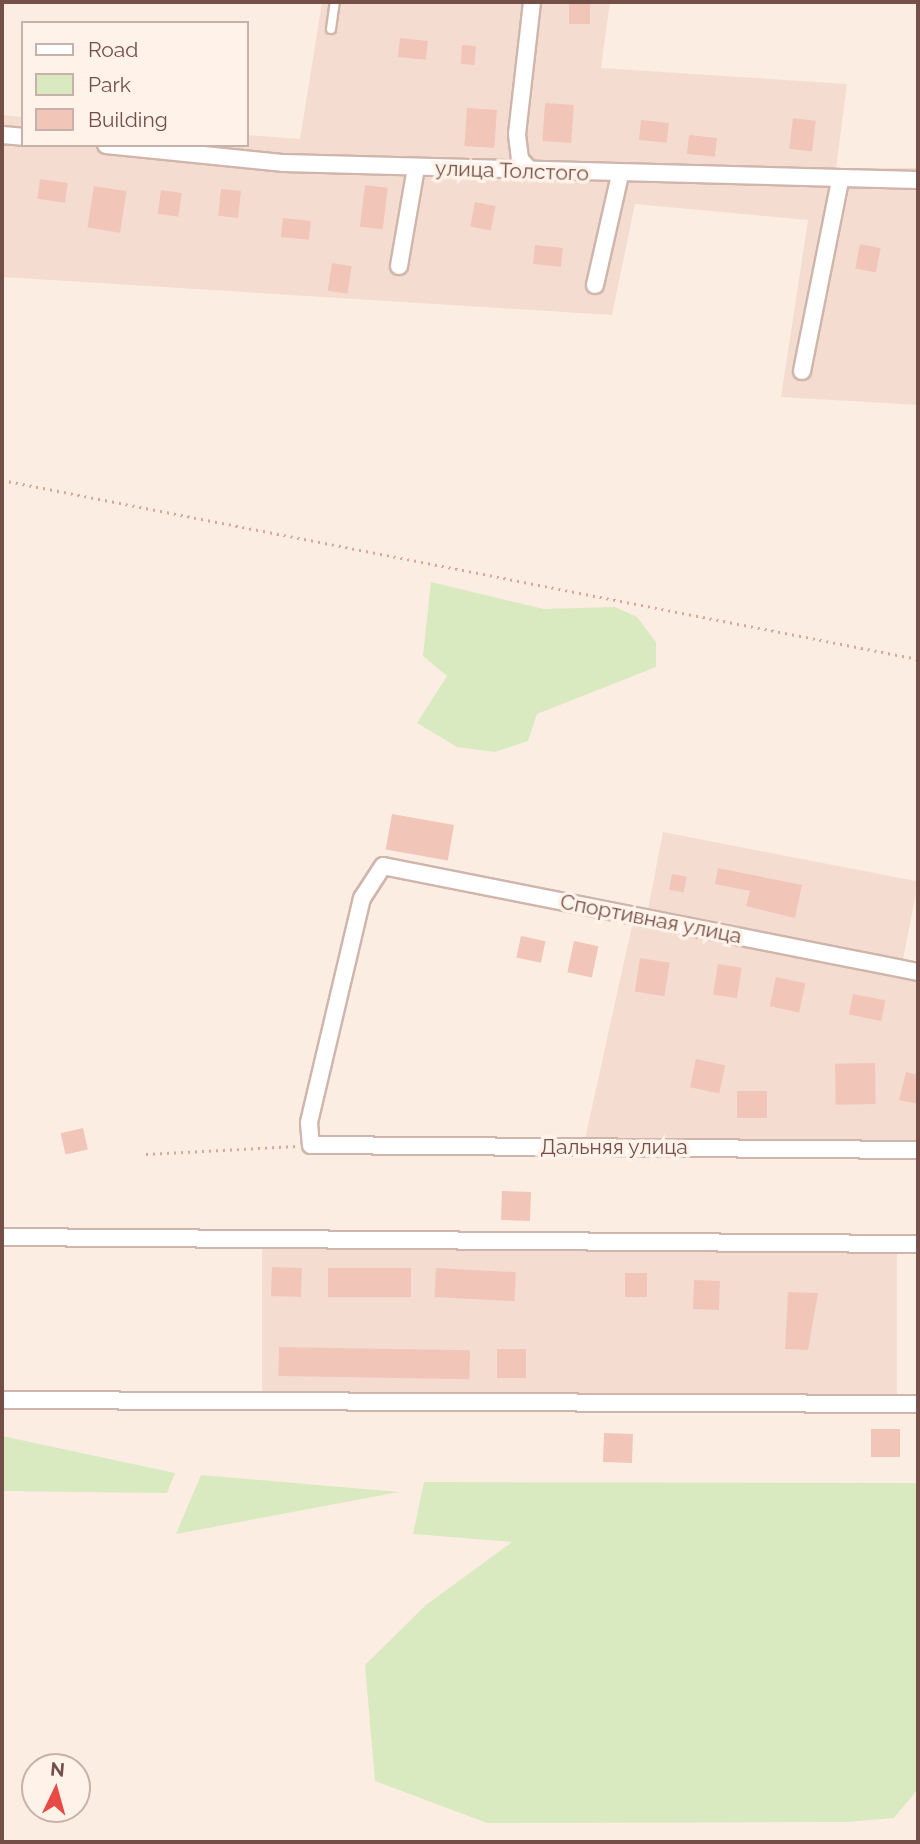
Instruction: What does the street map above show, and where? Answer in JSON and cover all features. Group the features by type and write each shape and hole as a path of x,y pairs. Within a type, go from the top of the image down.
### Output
{"street":[{"path":"532,2 517,134 520,159 532,172"},
{"path":"2,135 21,137"},
{"name":"улица Толстого","path":"134,147 416,167 532,172 918,180"},
{"path":"399,266 416,167"},
{"path":"595,285 620,175"},
{"path":"802,371 840,180"},
{"name":"Спортивная улица","path":"311,1145 309,1123 345,961 362,898 383,866 918,972"},
{"name":"Дальняя улица","path":"311,1145 918,1150"},
{"path":"2,1237 918,1244"},
{"path":"2,1400 918,1404"}],"lane":[{"path":"331,29 335,2"}],"path":[{"path":"2,480 918,659"},
{"path":"146,1154 311,1145"}],"shaded area":[{"path":"322,2 610,2 601,68 847,84 836,168 918,168 918,405 781,397 808,220 635,204 612,315 2,277 2,115 21,117 21,147 248,147 248,135 300,139"},
{"path":"663,832 918,882 903,961 648,912"},
{"path":"633,921 918,979 918,1144 585,1139"},
{"path":"262,1247 897,1247 897,1397 262,1397"}],"green space":[{"path":"431,582 544,609 615,607 637,617 656,642 656,667 537,714 528,741 495,752 457,747 417,723 447,676 423,656"},
{"path":"2,1436 175,1473 167,1493 2,1491"},
{"path":"201,1475 399,1492 176,1534"},
{"path":"424,1482 918,1483 918,1789 894,1818 846,1822 487,1823 375,1781 365,1665 426,1605 512,1542 413,1534"}],"building":[{"path":"569,2 590,2 590,24 569,24"},
{"path":"400,38 428,41 426,60 398,57"},
{"path":"462,45 476,46 475,65 461,64"},
{"path":"545,103 574,105 571,143 542,141"},
{"path":"467,108 497,110 494,148 464,146"},
{"path":"793,118 816,121 812,152 789,149"},
{"path":"641,120 669,123 667,143 639,140"},
{"path":"689,135 717,138 715,157 687,154"},
{"path":"40,179 68,183 65,203 37,199"},
{"path":"365,185 388,188 383,229 360,227"},
{"path":"94,186 127,191 120,233 87,227"},
{"path":"221,189 241,191 238,218 218,216"},
{"path":"161,190 182,193 178,217 158,214"},
{"path":"475,202 496,206 491,231 470,227"},
{"path":"283,218 311,221 309,240 281,237"},
{"path":"860,244 881,248 876,273 855,269"},
{"path":"535,245 563,248 561,267 533,264"},
{"path":"332,263 352,266 347,294 328,291"},
{"path":"392,814 454,825 448,860 386,849"},
{"path":"718,868 802,885 795,918 746,906 750,891 715,884"},
{"path":"672,874 687,877 684,893 669,890"},
{"path":"521,936 545,941 541,963 516,958"},
{"path":"574,941 598,946 592,977 567,972"},
{"path":"640,958 670,963 664,996 635,992"},
{"path":"718,964 742,968 737,998 713,995"},
{"path":"776,977 805,983 799,1013 770,1006"},
{"path":"853,994 885,1000 881,1021 849,1015"},
{"path":"696,1059 725,1065 719,1094 690,1087"},
{"path":"875,1063 876,1104 836,1105 835,1064"},
{"path":"906,1072 918,1075 918,1104 899,1100"},
{"path":"737,1091 767,1091 767,1118 737,1118"},
{"path":"83,1128 88,1149 66,1155 61,1133"},
{"path":"502,1191 531,1192 530,1221 501,1220"},
{"path":"272,1267 302,1268 301,1297 271,1296"},
{"path":"328,1268 411,1268 411,1297 328,1297"},
{"path":"436,1268 516,1272 514,1301 434,1297"},
{"path":"625,1273 647,1273 647,1297 625,1297"},
{"path":"694,1280 720,1281 719,1310 693,1309"},
{"path":"788,1292 818,1293 808,1350 785,1349"},
{"path":"279,1347 470,1350 469,1379 278,1376"},
{"path":"497,1349 526,1349 526,1378 497,1378"},
{"path":"871,1429 900,1429 900,1457 871,1457"},
{"path":"604,1433 633,1434 632,1463 603,1462"}]}
